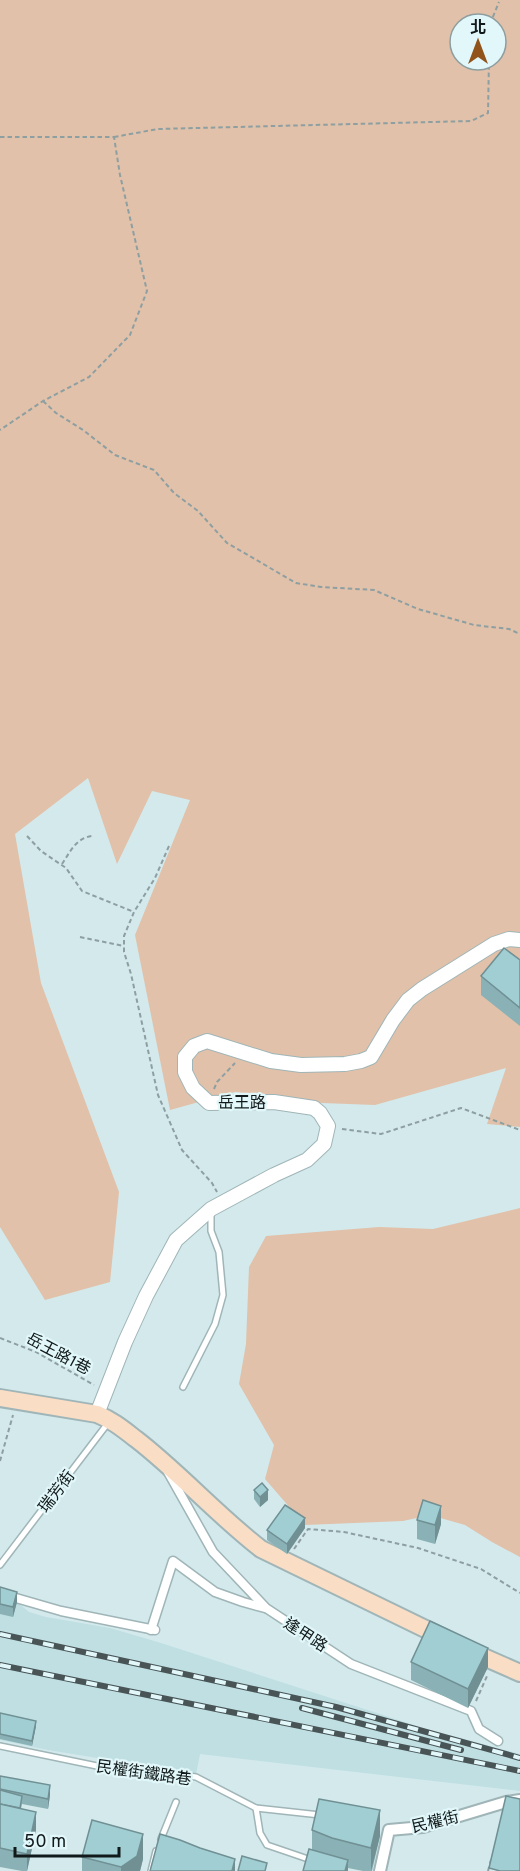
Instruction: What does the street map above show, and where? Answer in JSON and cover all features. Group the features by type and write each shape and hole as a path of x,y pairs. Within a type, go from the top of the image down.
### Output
{"main road":[{"name":"逢甲路","path":"8,1399 104,1417 159,1456 234,1528 261,1549 520,1673"}],"street":[{"name":"岳王路","path":"327,1126 320,1113 314,1108 274,1102 228,1104 209,1102 193,1088 185,1072 186,1057 194,1046 207,1041 271,1061 300,1065 345,1064 360,1061 371,1057 408,1000 422,989 494,944 509,939 520,940"},
{"path":"104,1417 105,1392 129,1333 176,1240 211,1209 273,1175 307,1160 324,1144 327,1126"},
{"name":"逢甲路","path":"159,1456 213,1552 266,1608 351,1664 471,1711"},
{"path":"9,1596 61,1611 153,1630 173,1561 215,1592 266,1608"},
{"path":"471,1711 479,1730 498,1741"},
{"name":"民權街","path":"380,1871 384,1829 423,1827 520,1800"}],"lane":[{"path":"183,1387 214,1324 223,1295 219,1252 211,1231 211,1209"},
{"name":"瑞芳街","path":"0,1564 104,1417"},
{"path":"0,1592 9,1596"},
{"name":"民權街鐵路巷","path":"0,1746 97,1766 109,1765 196,1777 256,1808 304,1815 325,1815"},
{"path":"151,1871 153,1858 176,1802"},
{"path":"256,1808 260,1833 267,1845 322,1864"}],"path":[{"path":"495,12 500,2"},
{"path":"0,137 114,137 158,129 471,121 488,113 489,72"},
{"path":"0,430 43,401 89,377 130,335 147,291 120,175 114,137"},
{"path":"43,401 56,413 115,455 153,470 174,493 198,511 227,543 296,583 374,590 418,609 474,625 509,629 520,634"},
{"path":"27,836 41,851 62,864 82,891 134,912"},
{"path":"62,864 74,846 84,837 92,836"},
{"path":"169,846 155,878 134,912 124,936 124,952 159,1095 182,1150 212,1183 224,1202"},
{"path":"80,937 124,946"},
{"path":"209,1102 217,1082 237,1061 235,1050"},
{"path":"327,1126 381,1134 461,1108 520,1130"},
{"name":"岳王路1巷","path":"0,1338 36,1352 105,1392"},
{"path":"0,1461 8,1399"},
{"path":"285,1561 308,1528 344,1532 418,1548 481,1569 520,1593"},
{"path":"471,1711 494,1662"},
{"path":"488,1871 494,1848"}],"shaded area":[{"path":"0,0 520,0 520,1127 487,1124 506,1068 375,1105 322,1103 235,1092 170,1110 135,935 190,800 152,791 117,864 88,778 15,834 41,983 119,1192 110,1282 45,1300 0,1227"},
{"path":"520,1208 520,1557 465,1525 430,1515 403,1521 305,1525 265,1479 274,1445 239,1384 246,1344 249,1267 266,1236 379,1227 433,1229"},
{"path":"0,1597 17,1602 29,1612 110,1628 426,1729 520,1754 520,1791 200,1754 196,1774 0,1740"}],"building":[{"path":"504,948 520,960 520,1008 481,976"},
{"path":"262,1483 268,1490 260,1497 254,1490"},
{"path":"423,1500 441,1506 435,1525 417,1520"},
{"path":"285,1505 305,1518 287,1544 267,1530"},
{"path":"0,1587 17,1592 13,1607 0,1604"},
{"path":"430,1621 488,1648 468,1689 411,1662"},
{"path":"0,1713 36,1721 32,1741 0,1734"},
{"path":"0,1776 50,1785 48,1799 0,1789"},
{"path":"0,1790 22,1796 20,1808 0,1804"},
{"path":"506,1796 520,1799 520,1871 500,1871 489,1868"},
{"path":"319,1799 380,1810 371,1848 332,1838 312,1830"},
{"path":"0,1804 36,1812 27,1854 0,1848"},
{"path":"92,1820 143,1834 137,1856 121,1867 82,1857"},
{"path":"160,1834 235,1859 232,1871 150,1871"},
{"path":"309,1849 348,1860 345,1871 303,1871"},
{"path":"242,1856 267,1863 265,1871 238,1871"}],"railway":[{"path":"0,1634 336,1707 520,1758"},
{"path":"0,1665 520,1771"},
{"path":"302,1708 461,1750"}]}
